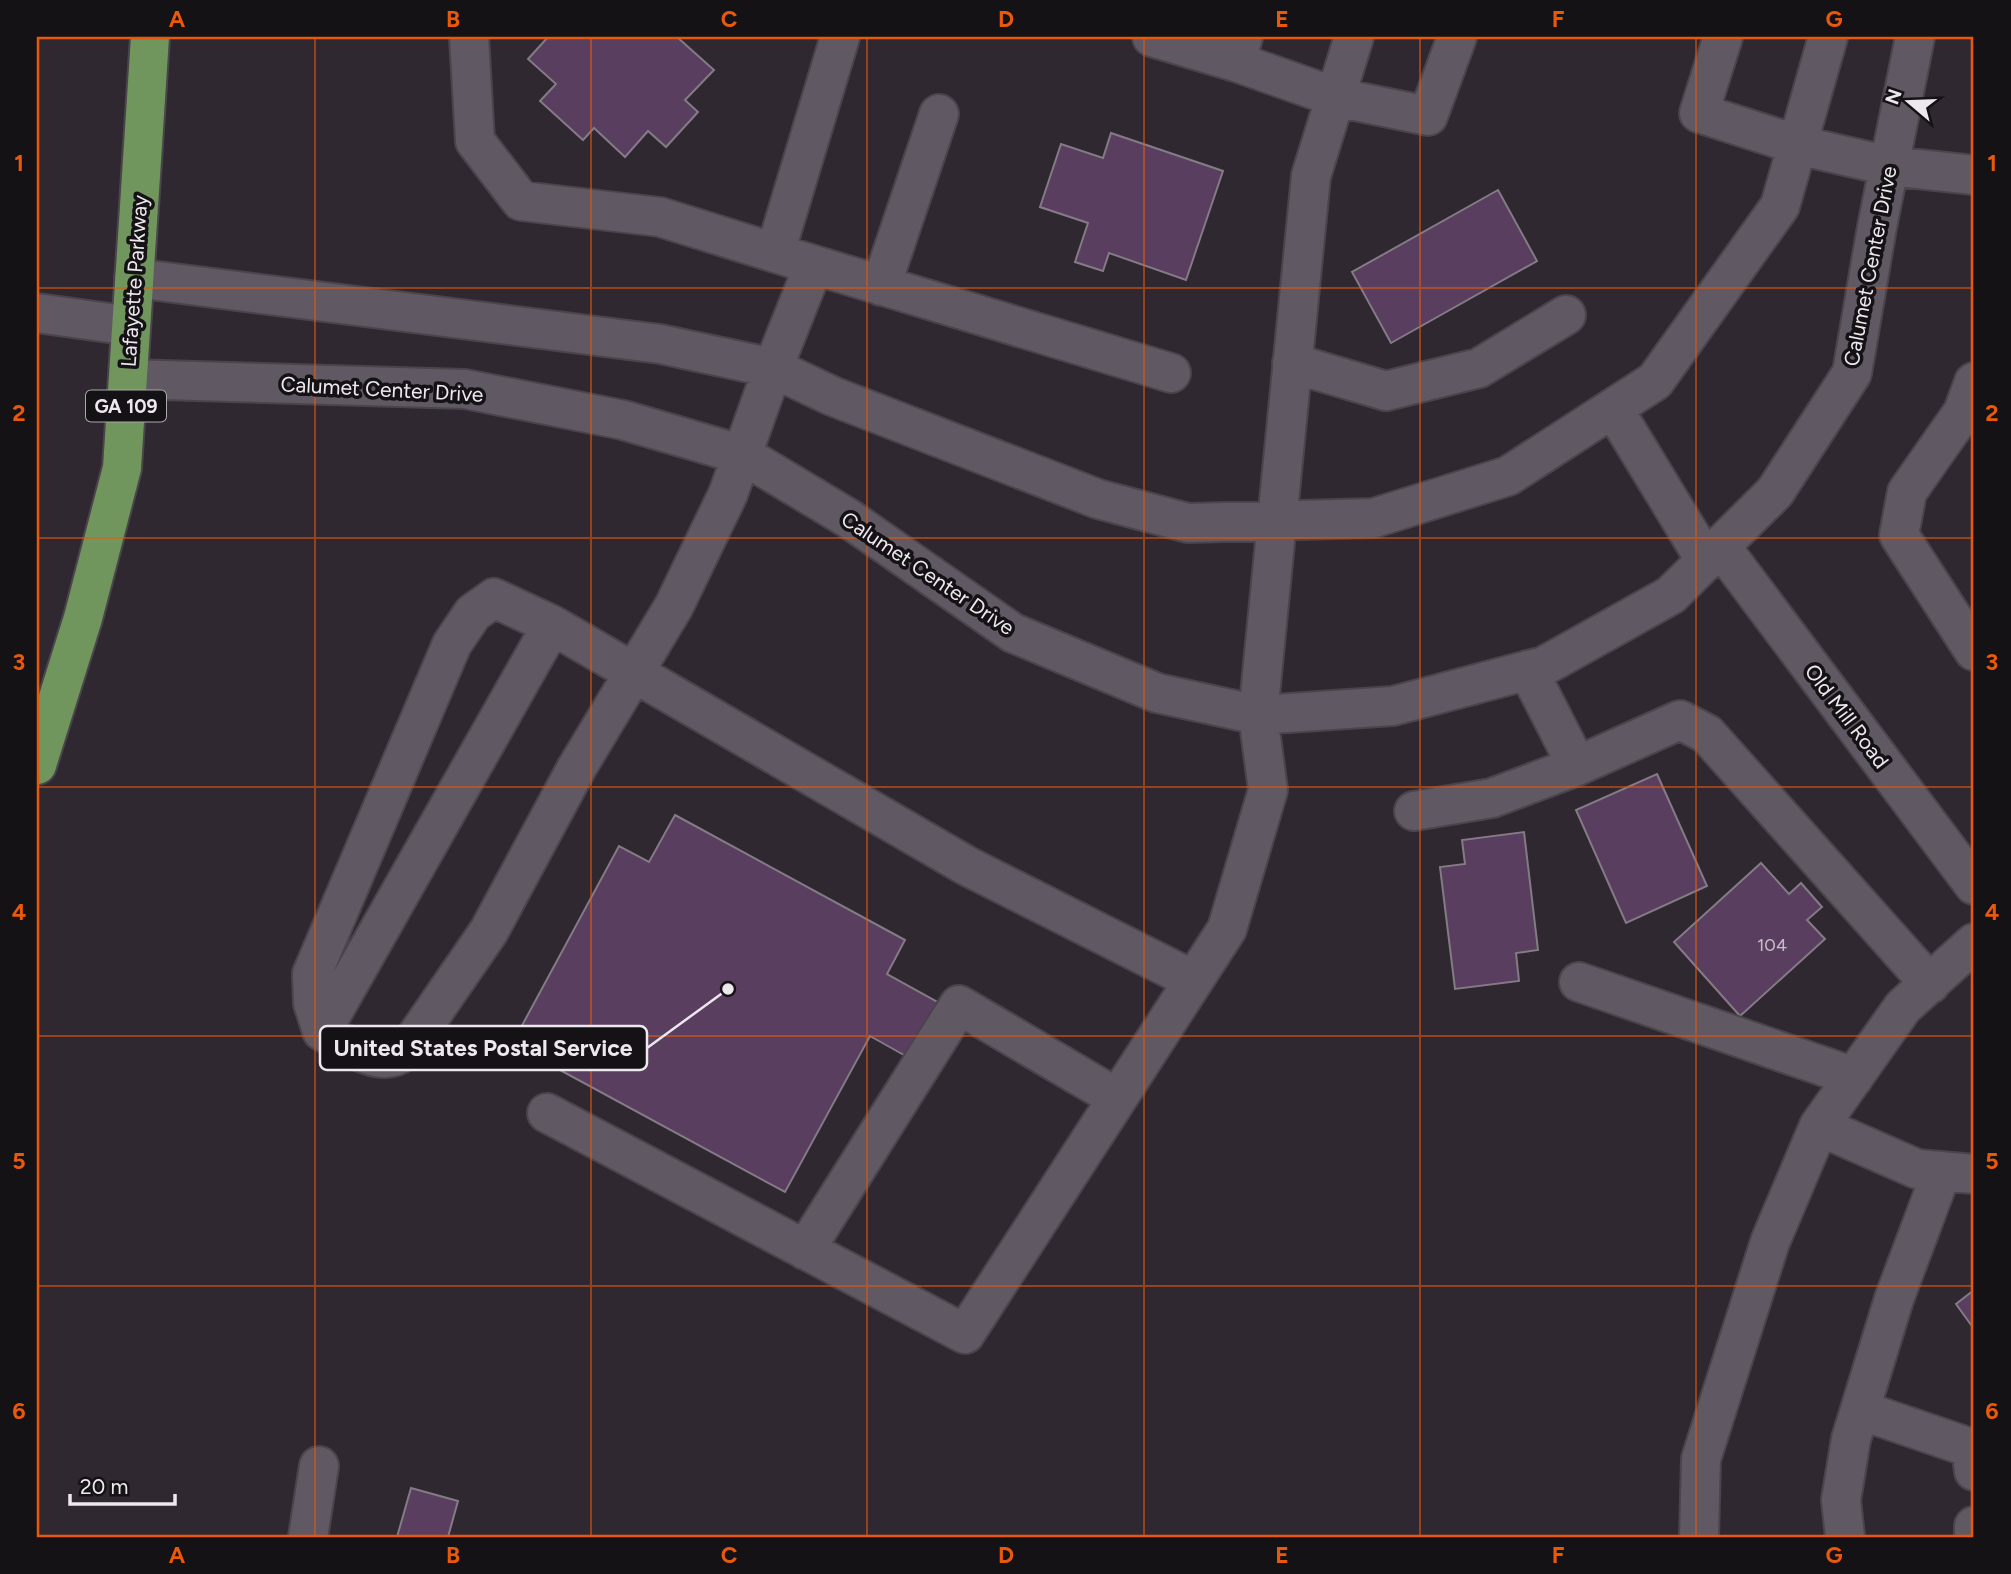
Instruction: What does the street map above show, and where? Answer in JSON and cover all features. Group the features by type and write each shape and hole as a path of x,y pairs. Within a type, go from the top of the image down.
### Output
{"highway":[{"name":"Lafayette Parkway","path":"37,765 83,618 122,468 150,37"}],"street":[{"path":"470,37 475,141 521,201 660,217 1171,373"},
{"path":"775,253 840,37"},
{"path":"1152,37 1240,50 1335,97 1429,116 1457,37"},
{"path":"547,1113 965,1334 1227,929 1268,790 1258,715 1311,176 1354,37"},
{"path":"1723,37 1699,113 1798,145 1889,166 1974,175"},
{"path":"134,278 660,344 773,368 832,396 1098,499 1188,523 1374,519 1508,476 1655,381 1780,206 1828,37"},
{"name":"Calumet Center Drive","path":"128,379 466,389 623,420 743,454 848,518 1013,633 1157,693 1258,715 1393,706 1544,666 1671,596 1775,492 1852,373 1915,37"},
{"path":"881,286 939,114"},
{"path":"814,265 773,368 728,494 674,606 635,672 576,769 489,931 402,1053 387,1058 371,1056 322,1031 313,1003 312,974 452,644 473,613 494,598 552,625 635,672 967,866 1193,980"},
{"path":"37,313 131,326"},
{"path":"1292,363 1386,391 1479,368 1566,314"},
{"path":"1974,382 1963,412 1907,492 1899,536 1974,651"},
{"name":"Old Mill Road","path":"1613,408 1714,554 1974,885"},
{"path":"322,1031 552,625"},
{"path":"1528,670 1577,766"},
{"path":"1414,811 1492,798 1577,766 1680,720 1707,734 1930,984"},
{"path":"1699,1537 1701,1459 1770,1242 1819,1126 1903,1007 1974,943"},
{"path":"1579,982 1854,1077"},
{"path":"805,1250 959,1005 1117,1098"},
{"path":"1819,1126 1917,1169 1958,1173 1894,1299 1851,1439 1841,1500 1845,1537"},
{"path":"1860,1410 1971,1448 1974,1471"},
{"path":"308,1537 319,1466"},
{"path":"1974,1526 1974,1537"}],"building":[{"path":"548,37 677,37 714,70 685,100 698,112 666,147 648,131 625,157 594,128 583,140 540,101 556,84 528,59"},
{"path":"1111,133 1223,171 1186,280 1109,253 1103,271 1075,262 1088,223 1040,207 1061,144 1103,158"},
{"path":"1498,190 1537,261 1391,343 1352,272"},
{"path":"1657,774 1707,886 1626,923 1576,810"},
{"path":"675,815 905,940 887,974 941,1004 911,1059 870,1036 785,1192 512,1044 619,846 649,862"},
{"path":"1524,832 1538,950 1516,953 1519,981 1455,989 1440,867 1465,864 1462,840"},
{"path":"1761,863 1789,894 1801,883 1822,907 1807,920 1825,939 1740,1016 1674,942"},
{"path":"1974,1290 1974,1329 1956,1304"},
{"path":"411,1488 458,1501 448,1537 397,1537"}],"place":[{"name":"United States Postal Service","path":"728,989"}]}
